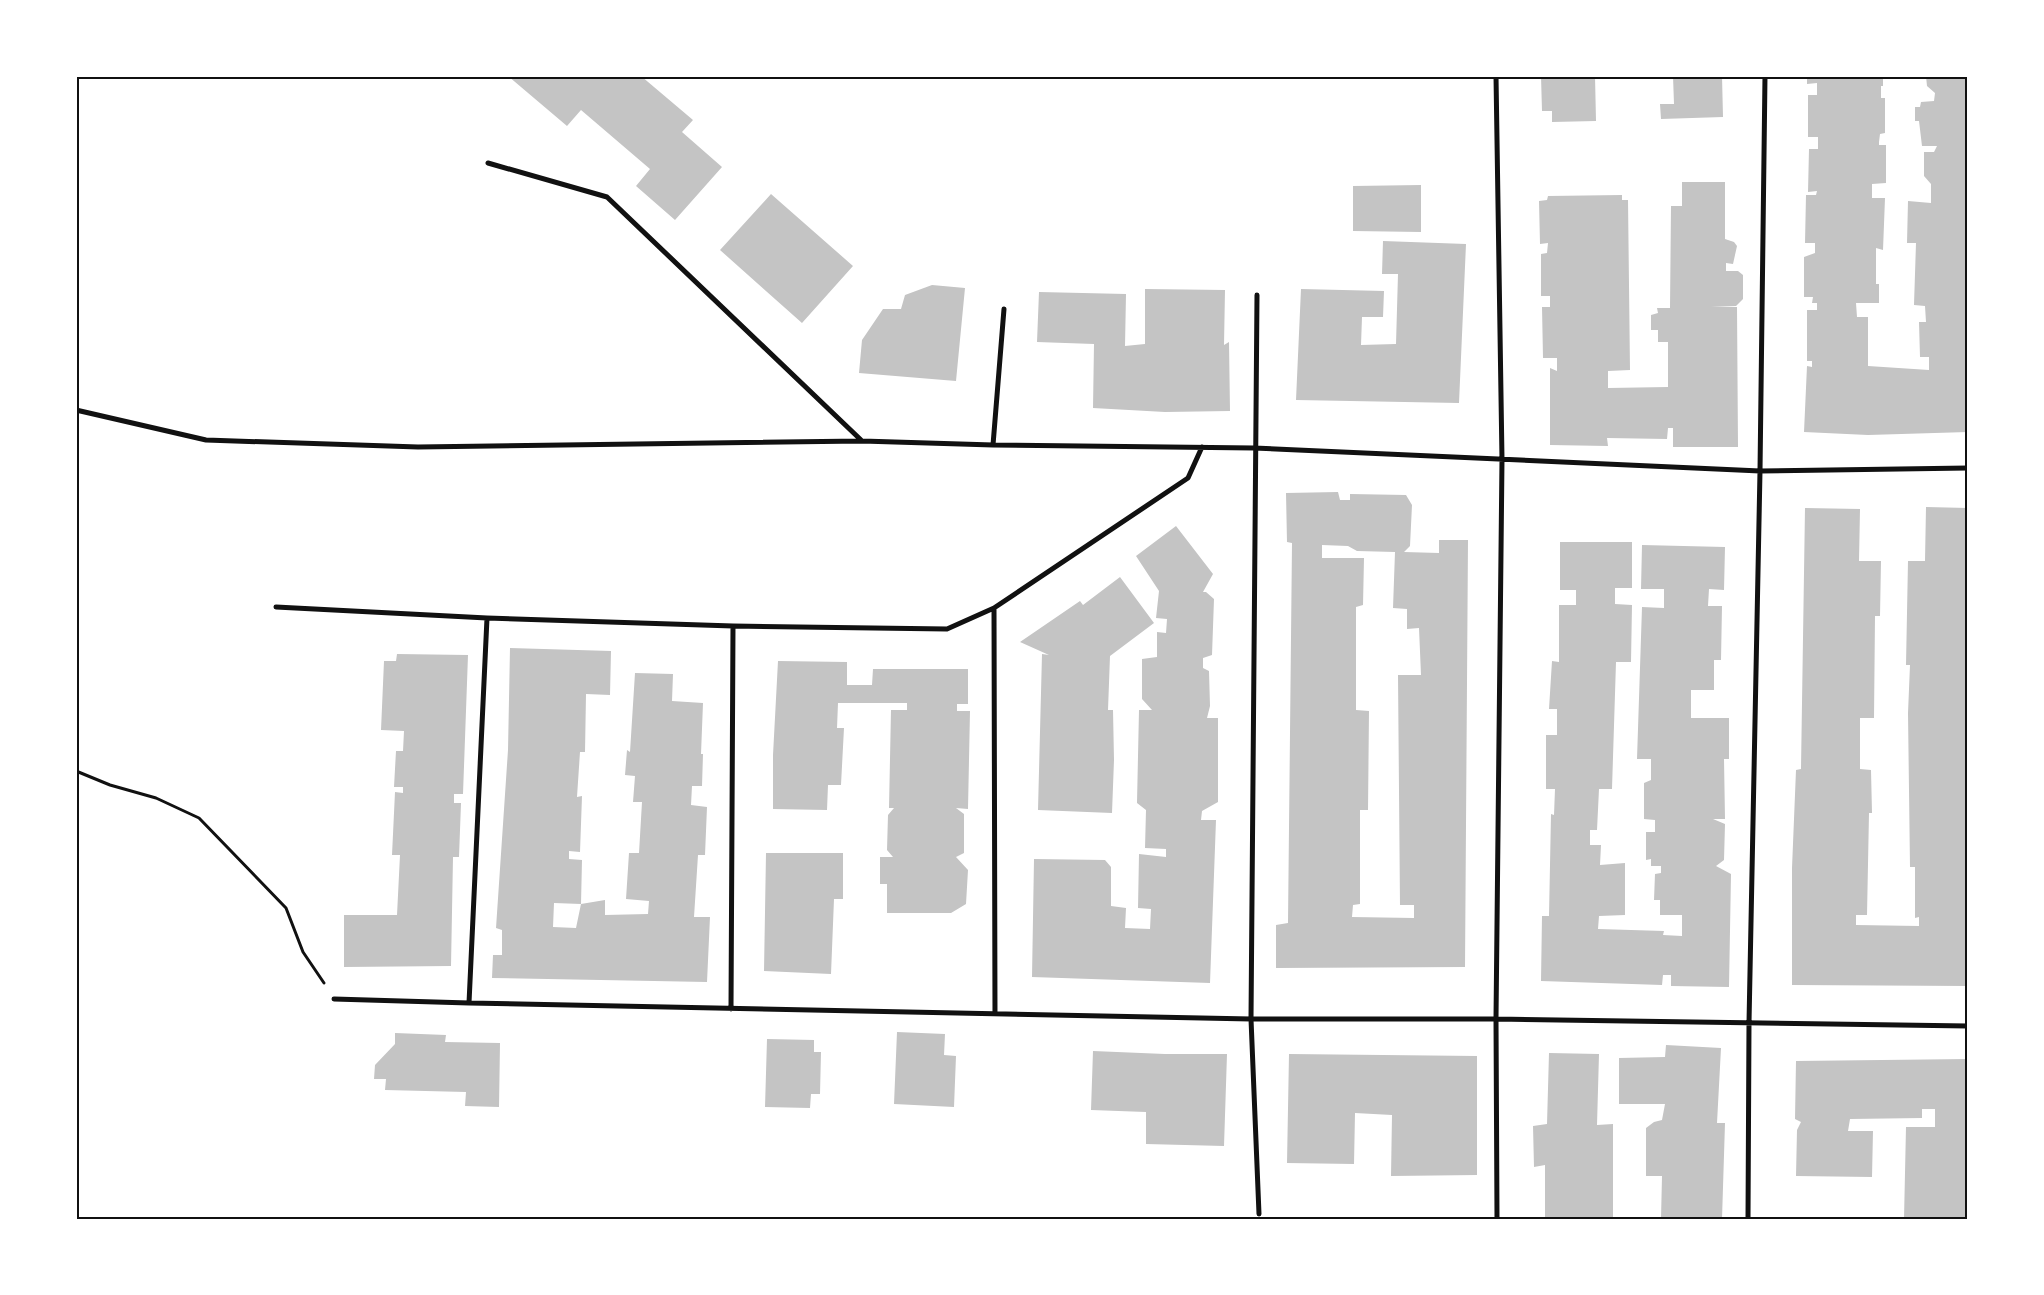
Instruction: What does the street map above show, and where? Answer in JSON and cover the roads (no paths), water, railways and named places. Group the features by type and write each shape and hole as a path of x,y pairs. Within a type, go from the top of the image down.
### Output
{"street":[{"path":"1496,76 1502,459 1496,1019 1497,1219"},
{"path":"1748,1219 1749,1023 1760,471 1765,76"},
{"path":"488,163 607,198 862,440"},
{"path":"1257,295 1254,448 1251,1019 1259,1214"},
{"path":"993,445 1004,309"},
{"path":"76,410 206,440 418,447 862,440 993,445 1254,448 1760,471 1968,468"},
{"path":"276,607 487,618 733,626 947,629 994,608 1188,478 1202,447"},
{"path":"994,608 995,1014"},
{"path":"470,1003 487,618"},
{"path":"731,1009 733,626"},
{"path":"334,999 1251,1019 1496,1019 1968,1026"}]}
